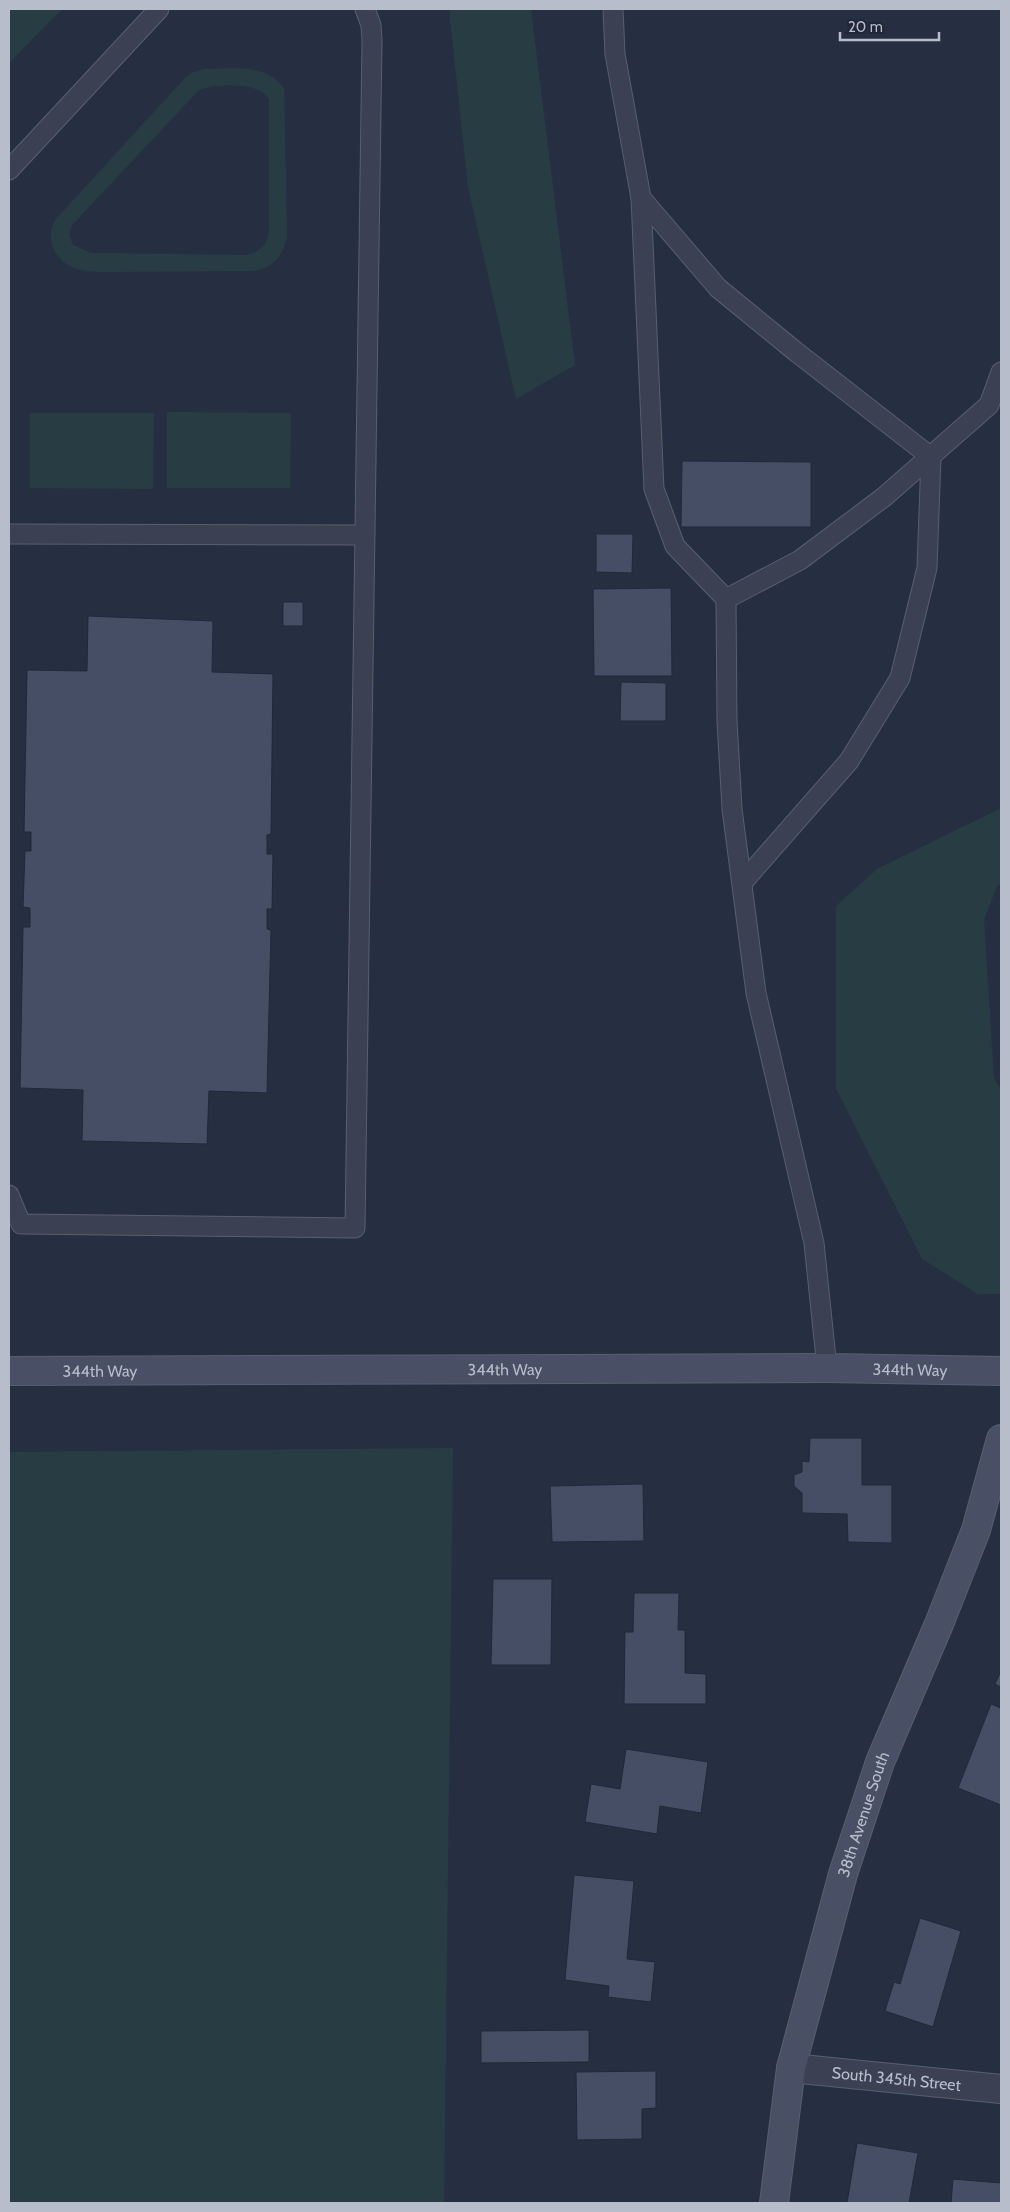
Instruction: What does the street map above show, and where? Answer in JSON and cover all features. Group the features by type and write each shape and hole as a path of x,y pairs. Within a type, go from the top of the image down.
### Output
{"street":[{"name":"344th Way","path":"9,1371 827,1368 1001,1371"},
{"name":"38th Avenue South","path":"774,2203 791,2068 843,1874 880,1762 939,1624 971,1543 1001,1439"},
{"name":"South 345th Street","path":"791,2068 1001,2089"}],"lane":[{"path":"9,170 159,9"},
{"path":"9,1195 21,1224 355,1228 372,40 371,26 365,9"},
{"path":"613,9 615,54 640,198 654,490 675,546 726,599 727,730 732,809 756,993 814,1243 827,1368"},
{"path":"640,198 718,288 931,457"},
{"path":"726,599 800,560 884,497 989,404 1001,372"},
{"path":"742,883 849,761 900,678 927,568 931,457"},
{"path":"9,534 365,535"}],"green space":[{"path":"9,9 62,9 9,63"},
{"path":"449,9 531,9 575,365 516,399 468,187"},
{"path":"204,69 248,69 268,74 284,88 287,236 280,256 266,267 252,271 100,272 80,270 70,266 58,256 51,242 52,226 56,219 191,73","holes":["213,86 251,87 269,99 269,231 267,240 262,247 256,252 247,255 91,253 73,245 69,235 72,225 199,90"]},
{"path":"167,412 291,413 290,488 167,488"},
{"path":"30,413 154,413 153,489 30,488"},
{"path":"1001,808 1001,883 997,886 984,920 994,1078 1001,1090 1001,1294 978,1294 922,1259 836,1088 836,906 877,869"},
{"path":"453,1448 444,2203 9,2203 9,1452"}],"building":[{"path":"682,461 811,462 811,527 681,527"},
{"path":"596,534 633,534 632,573 596,572"},
{"path":"671,588 672,676 594,676 593,589"},
{"path":"283,602 303,602 303,626 283,626"},
{"path":"88,616 213,621 212,672 273,674 271,834 267,835 267,854 273,854 272,909 267,909 267,929 271,930 267,1093 209,1091 207,1144 82,1141 83,1090 20,1088 23,927 30,927 30,908 23,907 25,851 31,851 31,832 24,832 27,670 87,671"},
{"path":"621,682 666,683 666,721 620,721"},
{"path":"810,1438 862,1438 862,1485 892,1485 892,1543 848,1542 847,1514 802,1513 802,1493 794,1486 794,1475 802,1472 802,1461 809,1462"},
{"path":"643,1484 644,1541 552,1542 550,1486"},
{"path":"493,1579 552,1579 551,1665 491,1665"},
{"path":"634,1593 679,1593 678,1630 685,1630 685,1673 706,1674 706,1704 624,1704 625,1632 633,1632"},
{"path":"1001,1671 1001,1687 995,1684"},
{"path":"991,1704 1001,1708 1001,1805 958,1788"},
{"path":"626,1749 708,1762 701,1813 660,1806 657,1834 585,1822 591,1784 620,1789"},
{"path":"574,1875 634,1881 627,1959 655,1962 651,2002 608,1997 609,1986 565,1980"},
{"path":"920,1918 961,1931 933,2027 885,2011 894,1982 900,1984"},
{"path":"589,2030 589,2062 481,2063 481,2031"},
{"path":"656,2071 656,2108 642,2109 642,2139 577,2140 576,2072"},
{"path":"857,2143 918,2153 909,2203 847,2203"},
{"path":"953,2179 1001,2183 1001,2203 951,2203"}]}
